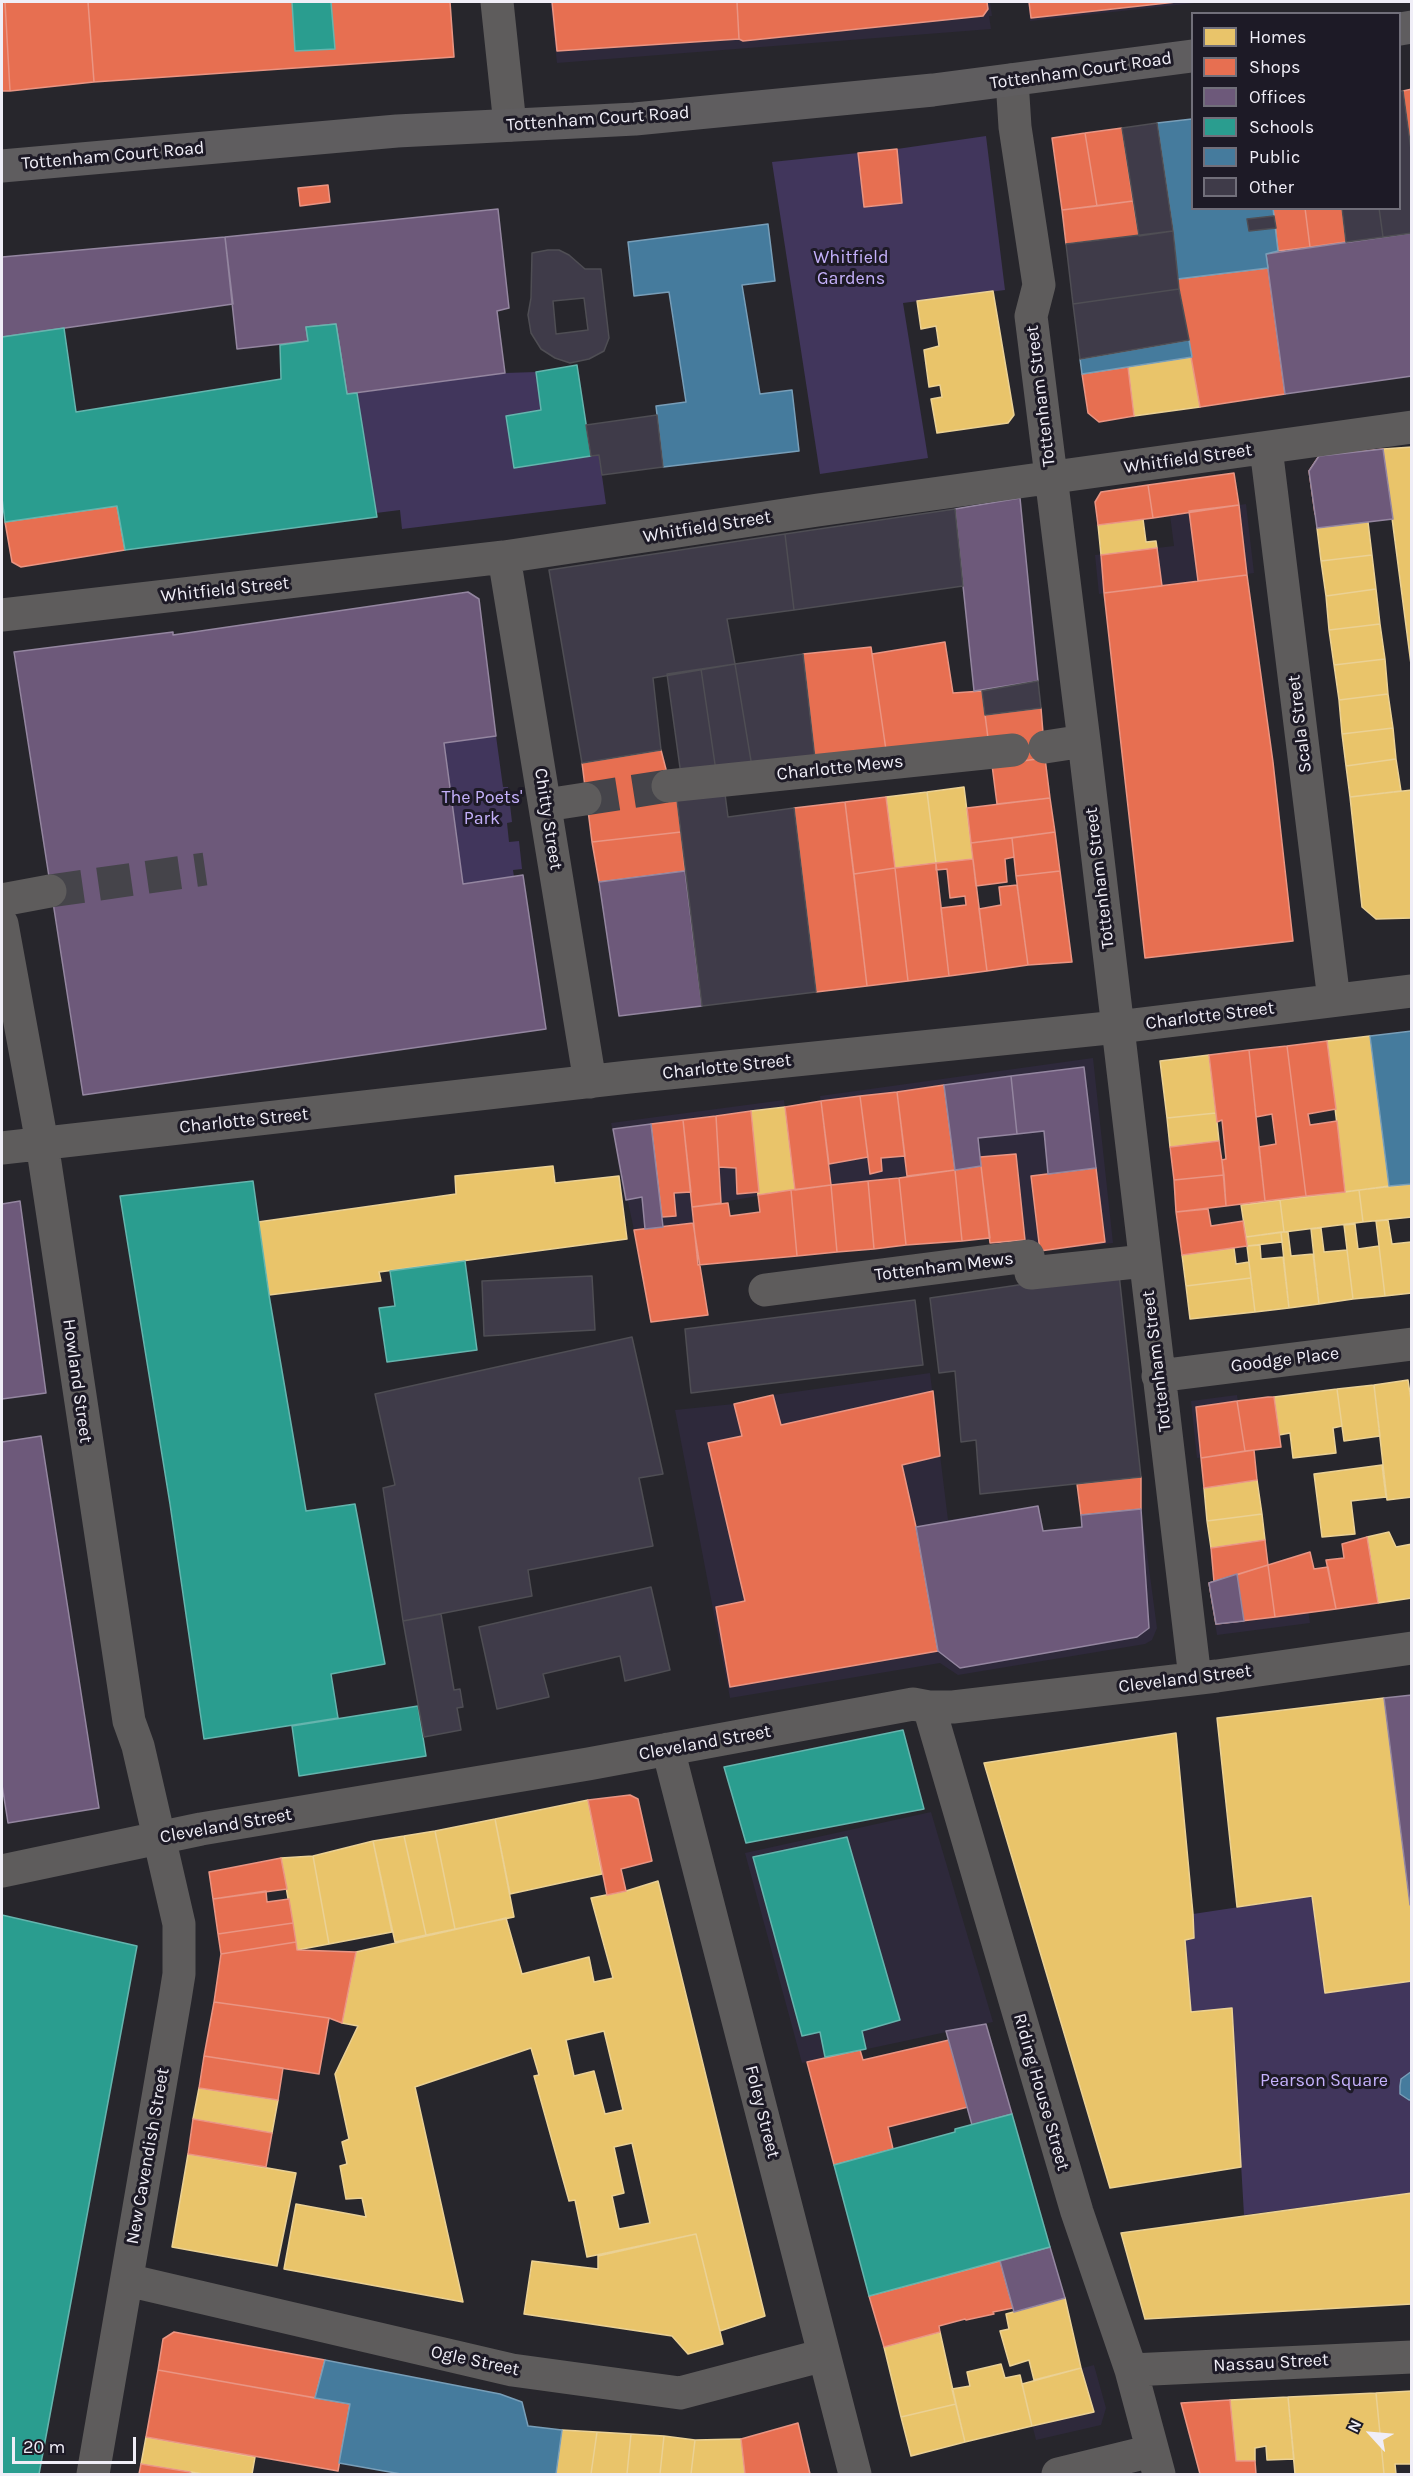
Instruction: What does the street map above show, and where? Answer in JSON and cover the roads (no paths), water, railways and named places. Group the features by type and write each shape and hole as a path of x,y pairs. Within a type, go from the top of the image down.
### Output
{"main road":[{"name":"Tottenham Court Road","path":"2,166 397,131 635,119 1012,80 1191,56"}],"street":[{"path":"497,2 510,125"},
{"name":"Tottenham Street","path":"1012,80 1015,127 1039,285 1031,316 1084,741 1195,1678"},
{"name":"Whitfield Street","path":"2,615 504,557 1412,427"},
{"name":"Scala Street","path":"1266,448 1334,1000"},
{"name":"Chitty Street","path":"504,557 590,1082"},
{"name":"Charlotte Mews","path":"668,786 1029,749 1084,741"},
{"path":"546,805 585,799"},
{"path":"2,900 50,891"},
{"name":"Howland Street","path":"2,924 42,1143 129,1721 138,1746 145,1784 160,1837"},
{"name":"Charlotte Street","path":"2,1148 590,1082 1118,1027 1412,991"},
{"name":"Tottenham Mews","path":"765,1290 1028,1256 1031,1273 1145,1261"},
{"name":"Goodge Place","path":"1158,1376 1412,1344"},
{"name":"Cleveland Street","path":"2,1871 160,1837 913,1704 945,1708 1195,1678 1412,1648"},
{"name":"Riding House Street","path":"929,1707 1077,2212 1131,2370 1156,2463"},
{"name":"Foley Street","path":"668,1749 855,2475"},
{"name":"New Cavendish Street","path":"93,2475 179,1974 179,1924 160,1837"},
{"name":"Ogle Street","path":"127,2280 512,2370 680,2393 824,2355"},
{"name":"Nassau Street","path":"1131,2370 1412,2357"},
{"path":"1058,2475 1156,2463"}],"tunnel":[{"path":"585,799 668,786"},
{"path":"50,891 205,869"}],"park label":[{"name":"Whitfield Gardens","path":"851,268"},
{"name":"The Poets' Park","path":"482,808"},
{"name":"Pearson Square","path":"1324,2081"}]}
